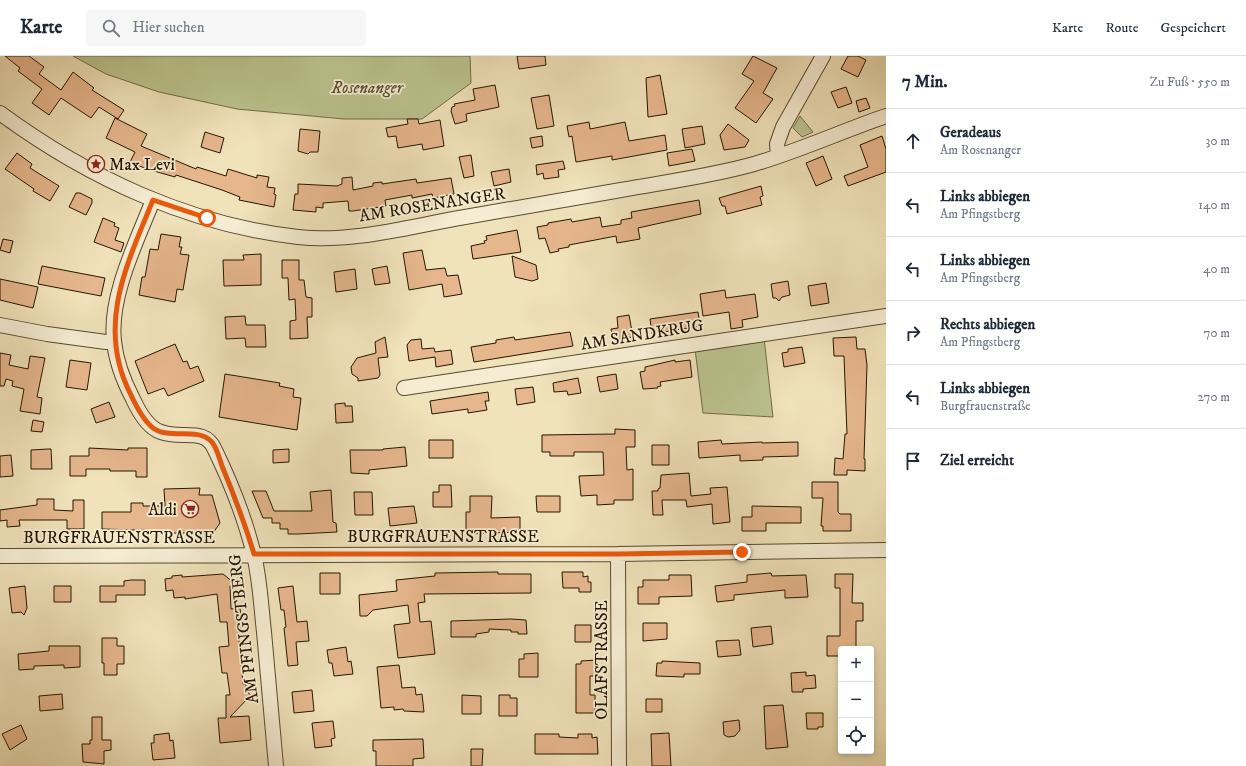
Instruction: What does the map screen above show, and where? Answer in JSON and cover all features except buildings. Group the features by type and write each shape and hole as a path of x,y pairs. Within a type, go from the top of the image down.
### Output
{"street":[{"path":"778,155 777,144 783,127 823,56"},
{"name":"AM ROSENANGER","path":"0,113 36,139 75,162 113,183 153,200 174,208 239,226 299,237 325,238 361,235 661,183 754,164 886,116"},
{"name":"AM PFINGSTBERG","path":"153,200 119,292 114,327 114,341 122,379 136,406 152,427 161,432 203,436 211,442 227,479 254,554 258,571 276,766"},
{"name":"AM SANDKRUG","path":"404,388 886,316"},
{"path":"0,325 47,334 114,341"},
{"name":"BURGFRAUENSTRASSE","path":"0,556 618,554 886,550"},
{"name":"OLAFSTRASSE","path":"618,554 620,766"}],"green space":[{"name":"Rosenanger","path":"73,56 470,56 471,83 422,119 344,119 237,109 159,92 106,74"},
{"path":"800,116 813,132 802,137 793,128"},
{"path":"764,338 773,417 703,413 695,349"}],"place":[{"name":"Max Levi","path":"96,164"},
{"name":"Aldi","path":"190,509"}],"route":[{"path":"207,218 153,200 135,245 119,292 114,327 114,341 122,379 136,406 152,427 161,432 170,434 203,436 211,442 249,536 254,554 618,554 742,552"}]}
